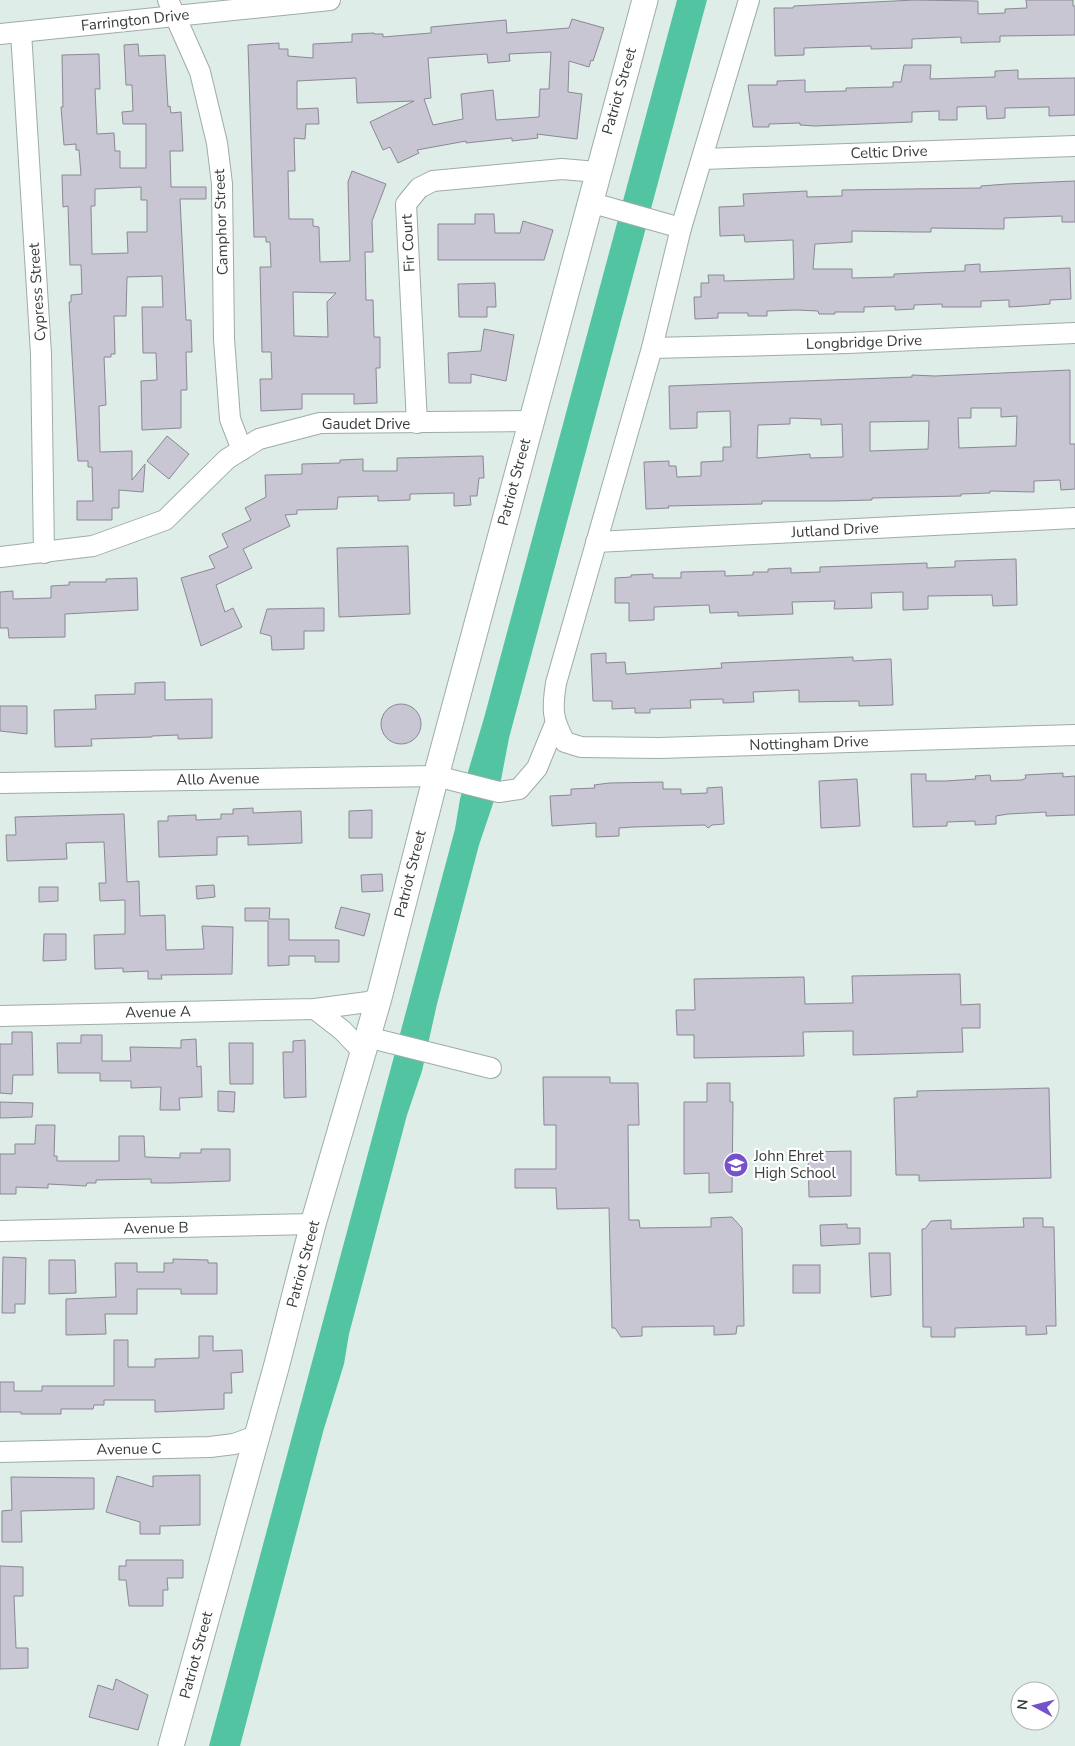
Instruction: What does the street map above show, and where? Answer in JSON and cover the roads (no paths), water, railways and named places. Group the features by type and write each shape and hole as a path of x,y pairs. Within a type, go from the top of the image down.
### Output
{"main road":[{"name":"Patriot Street","path":"171,1746 313,1224 371,1044 379,998 446,778 530,421 595,203 597,172 645,0"}],"street":[{"name":"Farrington Drive","path":"0,34 172,8 330,0"},
{"path":"555,724 553,707 556,684 652,348 681,228 704,159 749,0"},
{"name":"Camphor Street","path":"172,8 200,72 217,143 222,184 224,339 230,419 242,450"},
{"name":"Cypress Street","path":"21,32 41,354 44,553"},
{"name":"Celtic Drive","path":"704,159 1075,146"},
{"name":"Fir Court","path":"417,424 406,204 419,188 433,181 562,169 597,172"},
{"path":"595,203 681,228"},
{"name":"Longbridge Drive","path":"652,348 848,343 1075,333"},
{"name":"Gaudet Drive","path":"0,557 93,546 165,520 227,459 259,439 320,423 417,424 530,421"},
{"name":"Jutland Drive","path":"596,542 1075,518"},
{"name":"Allo Avenue","path":"0,783 446,778 499,792 520,789 537,768 555,724"},
{"name":"Nottingham Drive","path":"555,724 565,742 581,747 659,748 1075,735"},
{"name":"Avenue A","path":"0,1016 315,1009 368,1002 379,998"},
{"path":"315,1009 342,1030 371,1044 442,1056 491,1068"},
{"name":"Avenue B","path":"0,1231 313,1224"},
{"name":"Avenue C","path":"0,1452 210,1447 234,1444 256,1436"}],"place":[{"name":"John Ehret High School","path":"736,1165"}]}
